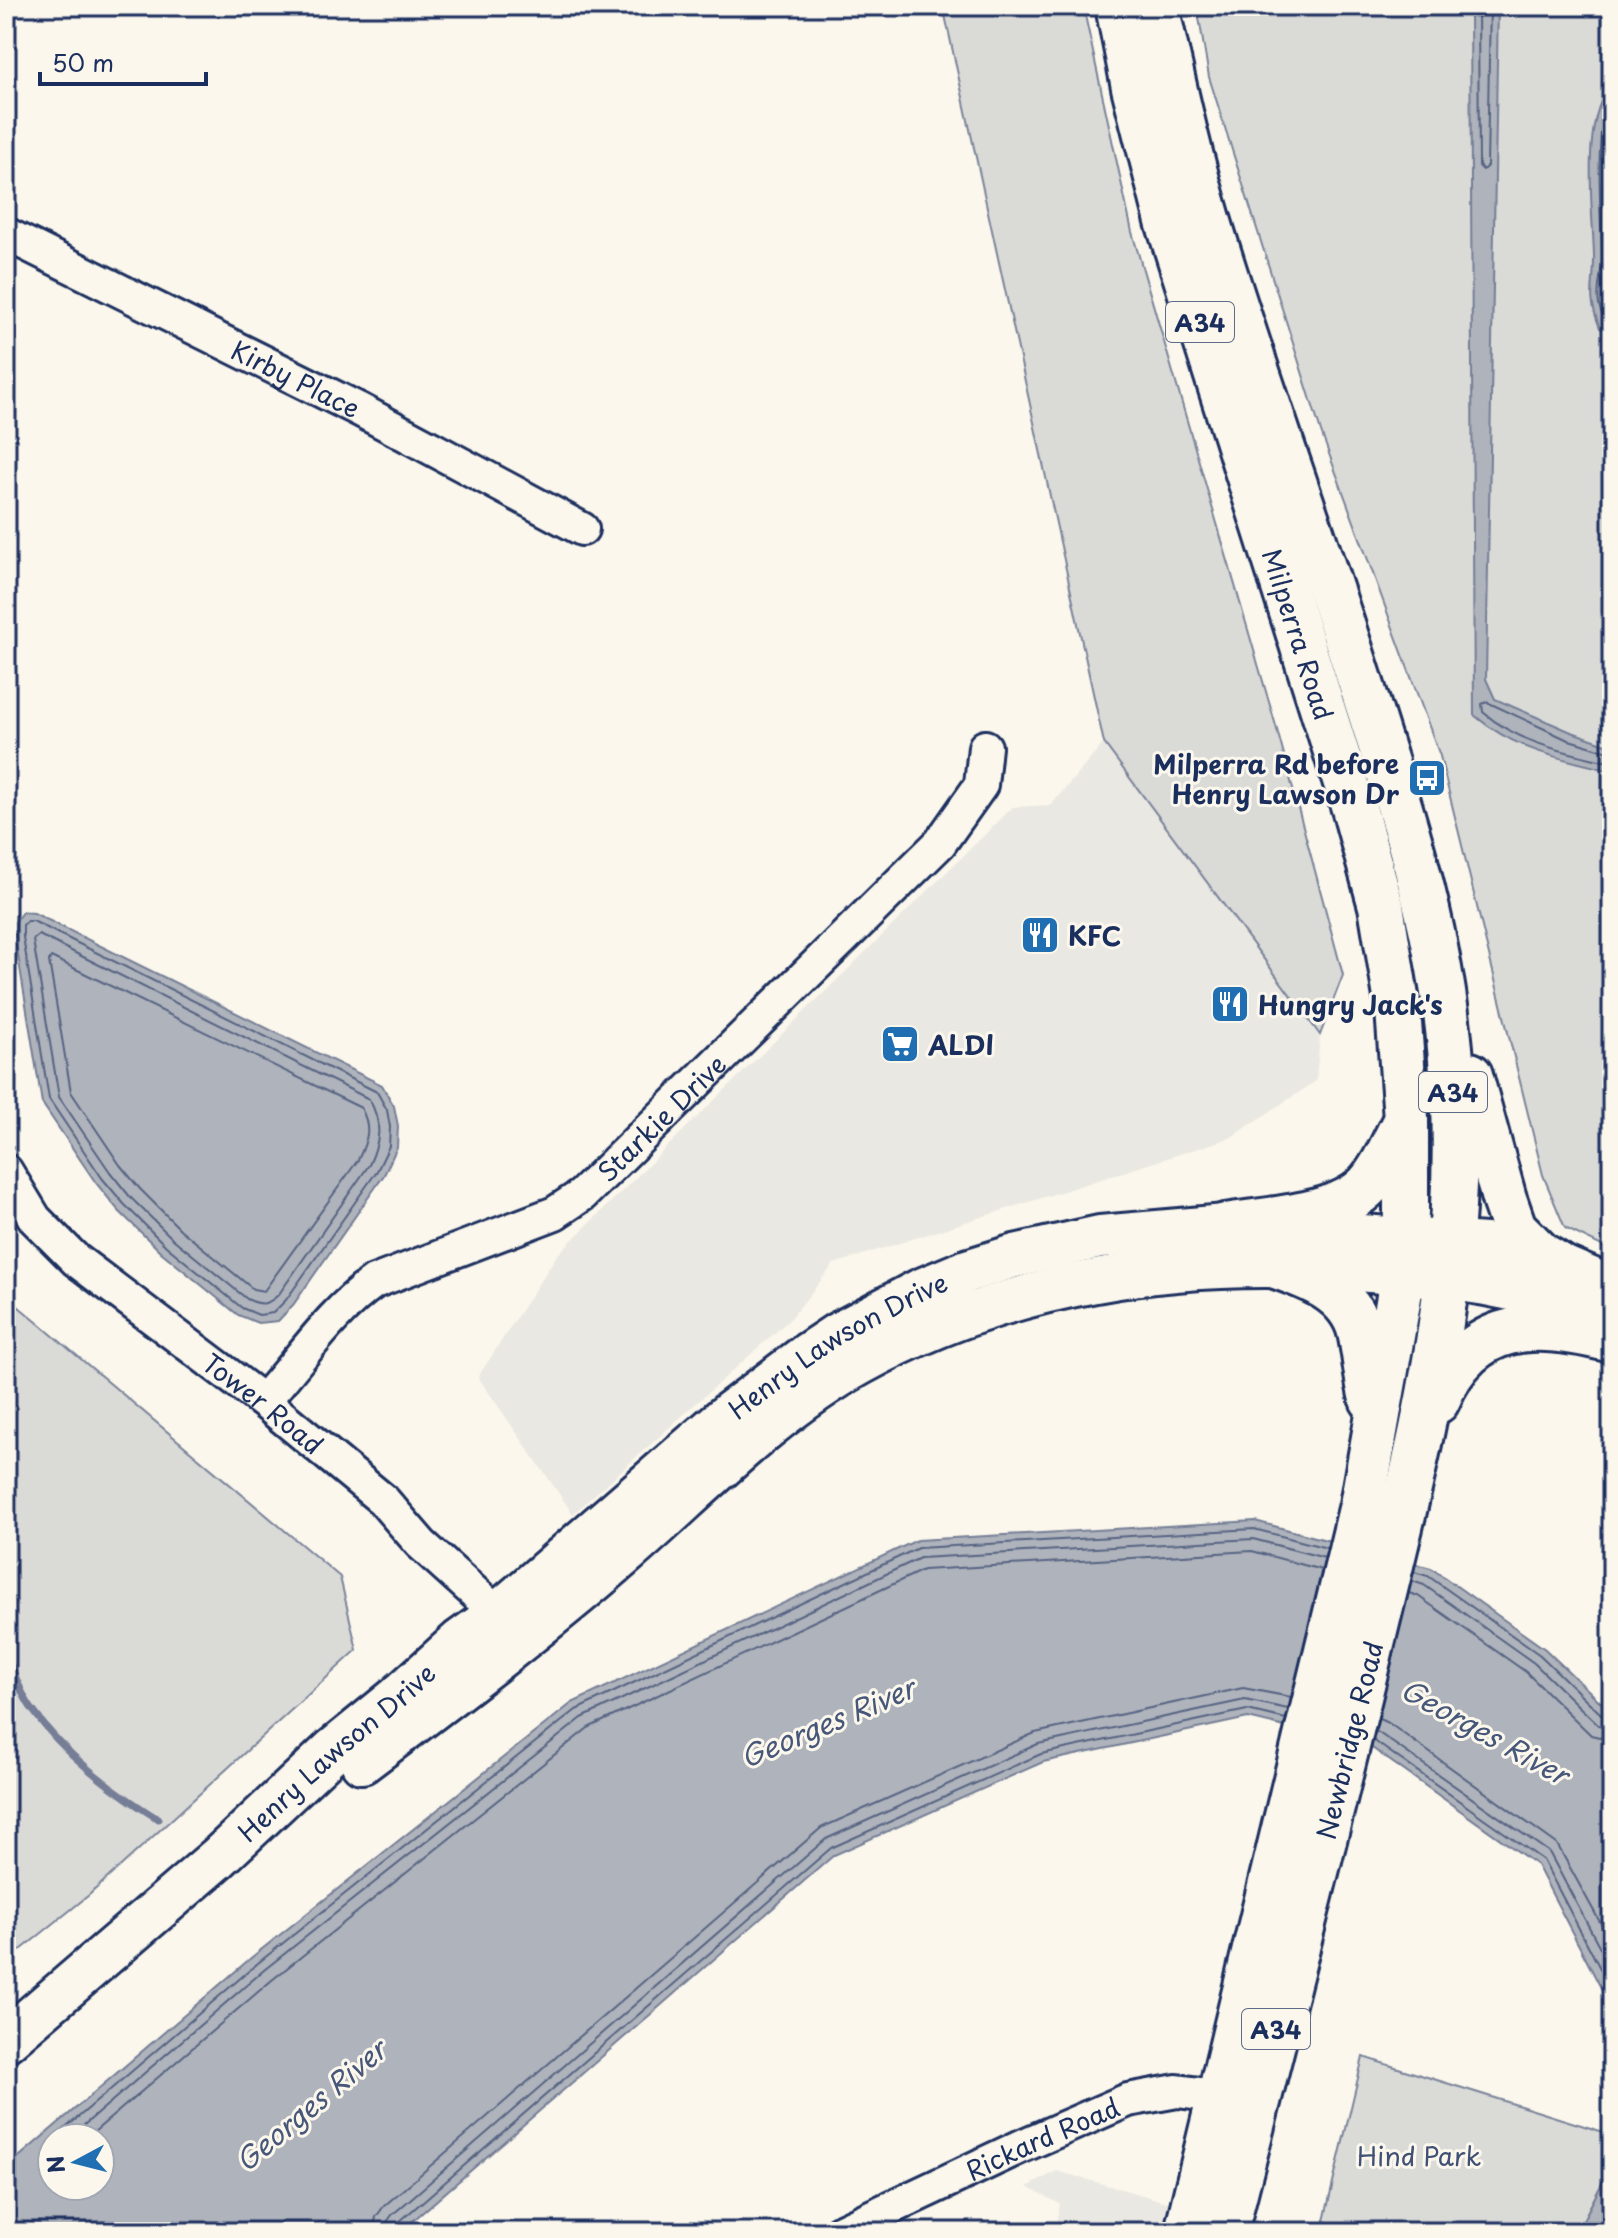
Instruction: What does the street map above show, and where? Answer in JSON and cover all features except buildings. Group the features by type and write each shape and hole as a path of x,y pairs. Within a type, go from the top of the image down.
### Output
{"highway":[{"name":"Milperra Road","path":"1118,6 1134,87 1168,221 1354,808 1377,894 1398,1009 1406,1119 1404,1257"},
{"name":"Milperra Road","path":"1156,6 1207,215 1405,819 1434,941 1451,1049 1455,1118 1450,1261"},
{"path":"1434,941 1508,1215 1521,1237 1558,1265"},
{"path":"1226,1226 1314,1211 1349,1200 1370,1184 1406,1119"},
{"name":"Newbridge Road","path":"1382,1510 1378,1420 1404,1257"},
{"name":"Newbridge Road","path":"1187,2232 1239,2099 1382,1510 1420,1440 1450,1261"},
{"path":"1276,1266 1331,1290 1352,1312 1359,1329 1365,1372 1378,1420"},
{"path":"1420,1440 1455,1368 1474,1347 1491,1337 1521,1328 1542,1328 1574,1331 1612,1340"},
{"name":"Newbridge Road","path":"1225,2232 1239,2099"}],"main road":[{"name":"Henry Lawson Drive","path":"6,2040 218,1858 345,1775 511,1625 765,1384 838,1334 931,1286 1015,1256 1100,1237 1226,1226 1404,1257 1450,1261 1485,1245 1558,1265 1612,1288"},
{"name":"Henry Lawson Drive","path":"511,1625 615,1563 767,1429 817,1390 862,1362 946,1323 1030,1295 1111,1277 1208,1266 1276,1266 1404,1257"},
{"name":"Henry Lawson Drive","path":"1450,1261 1478,1281 1530,1292 1612,1324"}],"street":[{"name":"Kirby Place","path":"6,234 360,410 582,529"},
{"name":"Starkie Drive","path":"263,1401 329,1323 356,1295 374,1282 555,1213 582,1195 940,843 981,785 985,747"},
{"name":"Tower Road","path":"6,1171 35,1219 76,1260 263,1401 383,1500 421,1544 511,1625"},
{"name":"Rickard Road","path":"839,2232 1128,2100 1177,2091 1239,2099"}],"shaded area":[{"path":"1104,743 1320,1035 1316,1081 1230,1138 834,1264 791,1318 573,1514 478,1377 557,1255 1013,807 1051,805"},
{"path":"1057,2171 1174,2204 1167,2232 1054,2232 1060,2204 1027,2187"}],"green space":[{"path":"943,6 1083,6 1132,232 1276,726 1343,975 1320,1035 1104,743"},
{"path":"1197,6 1612,6 1612,1251 1565,1228 1543,1175 1440,756 1321,432 1209,77"},
{"path":"6,1296 340,1577 357,1650 89,1895 6,1962"},
{"name":"Hind Park","path":"1363,2057 1610,2134 1609,2170 1577,2232 1348,2232 1324,2221"}],"water":[{"path":"1470,6 1498,6 1486,679 1495,699 1612,746 1612,771 1522,745 1474,715"},
{"path":"1612,85 1612,334 1600,328 1592,298 1591,165 1596,118 1602,99"},
{"path":"22,912 34,913 382,1085 394,1106 398,1126 397,1147 384,1175 293,1305 278,1321 258,1323 238,1315 161,1252 118,1210 96,1183 42,1103 15,937 15,922"},
{"name":"Georges River","path":"1255,1521 1431,1568 1545,1649 1612,1713 1612,2009 1537,1865 1372,1748 1248,1718 1043,1762 834,1855 400,2232 6,2232 6,2168 36,2142 36,2202 116,2202 116,2122 60,2122 252,1957 572,1703 917,1540"},
{"path":"1612,2078 1612,2232 1577,2232 1609,2170"}],"waterway":[{"path":"6,1653 28,1703 45,1726 106,1783 158,1819"}],"place":[{"name":"Milperra Rd before Henry Lawson Dr","path":"1427,778"},
{"name":"KFC","path":"1040,935"},
{"name":"Hungry Jack's","path":"1230,1004"},
{"name":"ALDI","path":"900,1044"}]}
